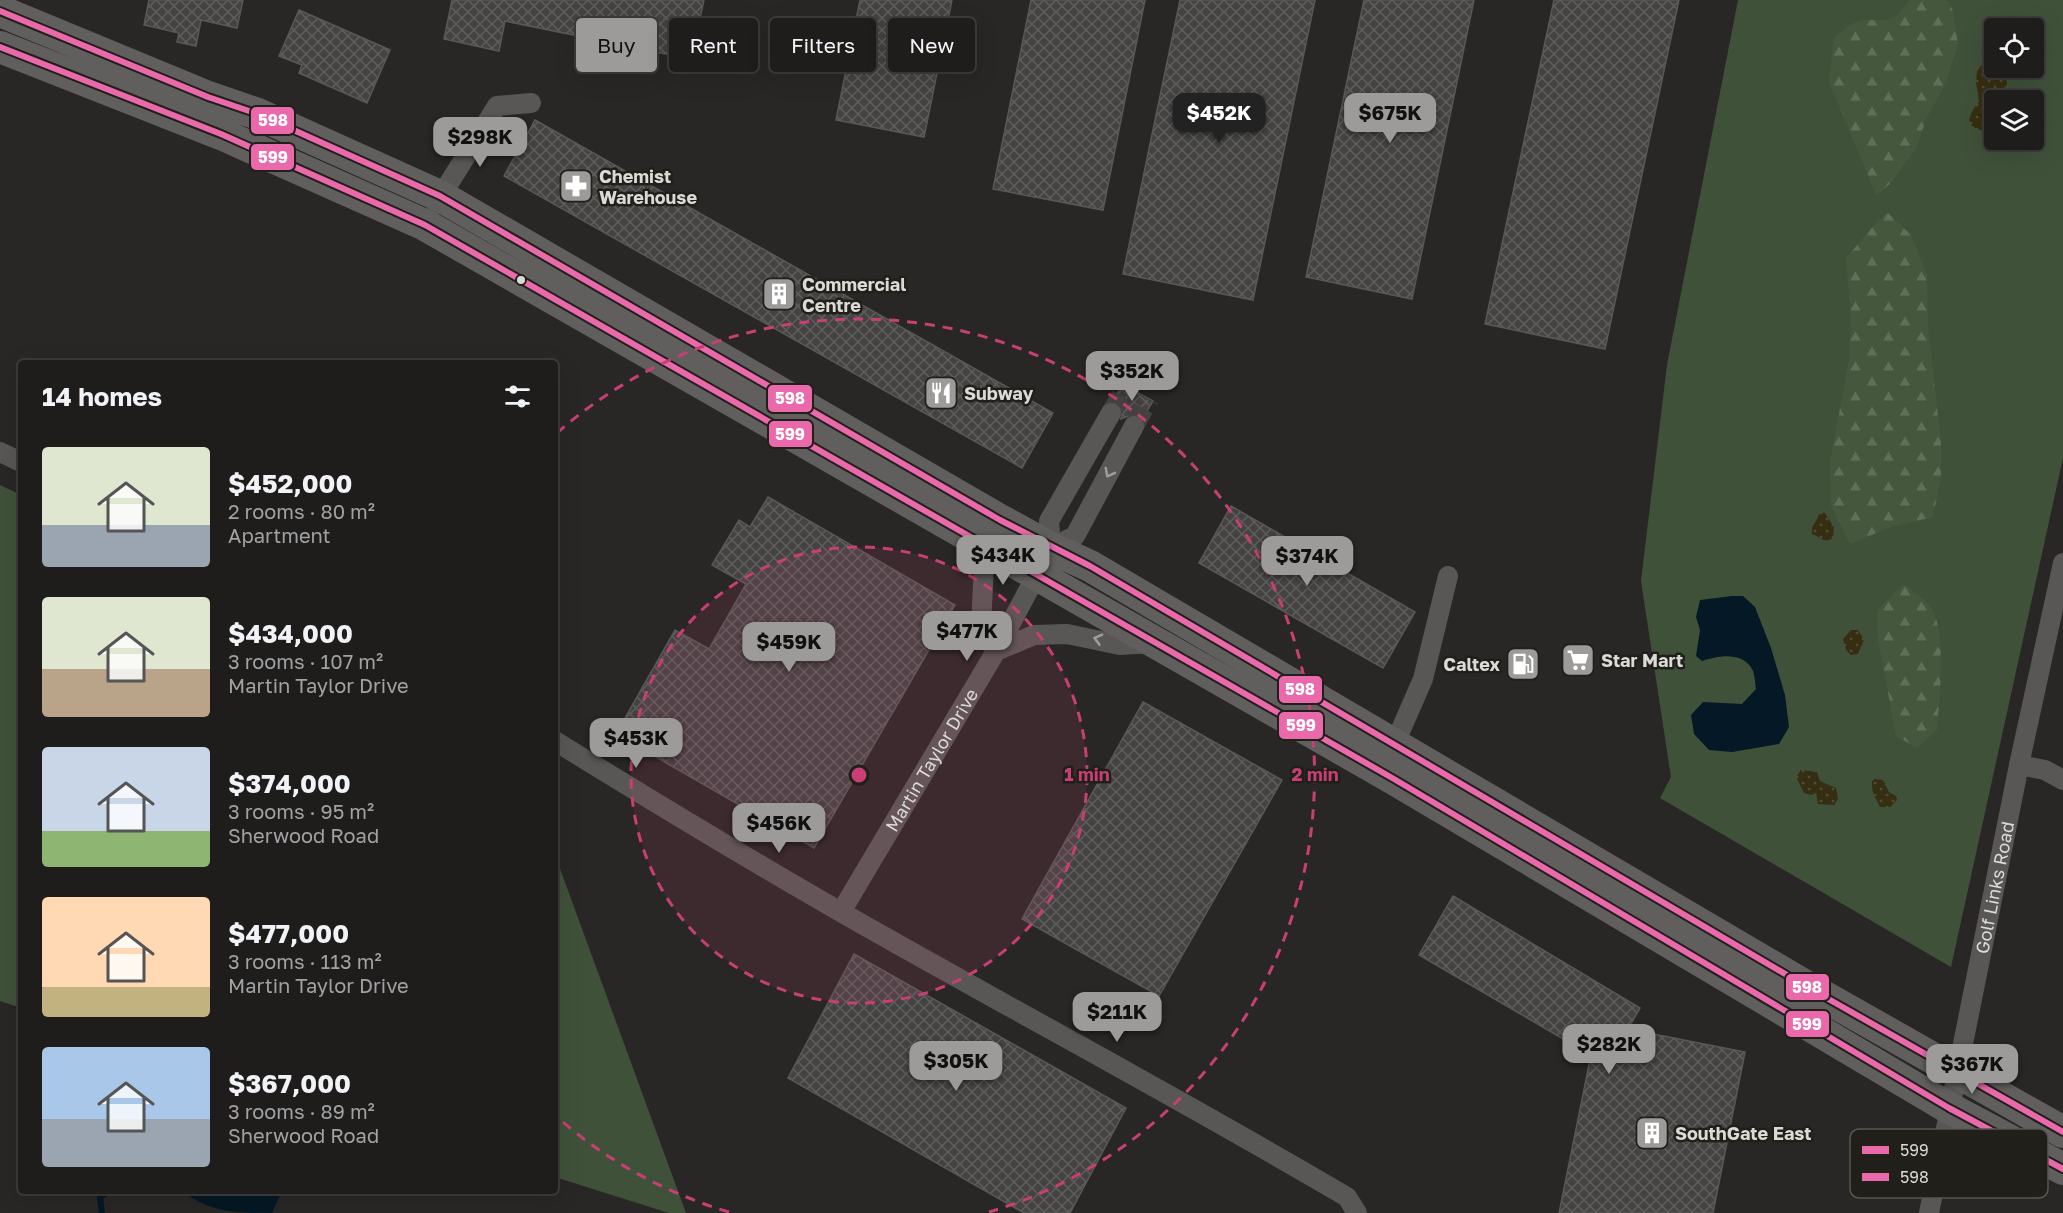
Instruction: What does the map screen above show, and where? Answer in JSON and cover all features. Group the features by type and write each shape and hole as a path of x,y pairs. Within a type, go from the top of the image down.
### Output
{"main road":[{"path":"0,11 208,97 258,114 440,196 1043,561 1156,643 1394,779 1949,1108 1988,1129"},
{"path":"0,47 221,134 425,225 973,538 1043,561 1090,566 1957,1074 2063,1132"},
{"path":"2048,1161 2063,1169"}],"street":[{"path":"425,225 440,196 497,106 531,103"},
{"path":"1043,561 1049,521 1111,413"},
{"path":"1043,561 1075,536 1134,426"},
{"path":"0,452 18,461"},
{"path":"973,538 984,563 981,627 996,651 1034,635 1067,633 1120,645 1156,643"},
{"name":"Martin Taylor Drive","path":"841,912 996,651 1043,561"},
{"name":"Golf Links Road","path":"1945,1129 2019,765 2063,563"},
{"path":"1394,779 1395,743 1423,679 1448,576"},
{"path":"558,743 698,829 841,912 1205,1113 1347,1197 1357,1213"},
{"path":"2019,765 2045,770 2063,780"},
{"name":"Golf Links Road","path":"1929,1213 1932,1198"}],"green space":[{"path":"1738,0 2063,0 2063,458 1951,967 1660,798 1671,777 1641,581 1667,365"},
{"path":"1909,0 1947,0 1952,8 1958,44 1946,83 1927,117 1916,148 1890,184 1876,195 1829,81 1834,38 1862,20 1888,20 1894,17"},
{"path":"1888,213 1911,235 1927,275 1928,328 1941,442 1941,477 1933,517 1891,527 1850,544 1831,506 1830,462 1849,360 1851,315 1846,258 1877,222"},
{"path":"0,485 18,494 18,1007 0,1001"},
{"path":"1903,584 1929,605 1939,629 1941,665 1937,730 1917,748 1896,736 1878,638 1877,611"},
{"path":"558,863 686,1213 669,1213 558,1178"}],"sand":[{"path":"1984,62 1984,78 2007,78 2007,84 2002,90 1984,90 1984,130 1973,127 1969,120 1979,102 1977,71"},
{"path":"1820,513 1825,513 1834,527 1833,538 1830,540 1812,534 1812,528"},
{"path":"1851,630 1858,630 1864,640 1858,654 1851,655 1846,650 1843,639"},
{"path":"1801,770 1817,772 1820,781 1836,788 1838,799 1834,805 1818,804 1816,793 1811,795 1804,793 1796,777"},
{"path":"1883,780 1889,792 1896,796 1897,800 1890,807 1880,807 1872,789 1872,781"}],"water":[{"path":"1743,596 1755,607 1771,648 1785,695 1789,727 1779,744 1732,752 1709,750 1694,734 1691,715 1703,702 1742,704 1756,689 1753,671 1742,659 1729,656 1702,661 1696,656 1700,630 1696,617 1700,600"},
{"path":"187,1194 281,1194 272,1213 236,1212 214,1208"}],"building":[{"path":"149,0 243,0 237,28 201,20 196,46 177,42 179,33 144,25"},
{"path":"452,0 704,0 700,18 669,18 669,55 657,52 657,18 576,18 576,36 505,21 499,51 444,39"},
{"path":"860,0 952,0 948,18 888,18 888,72 937,72 924,137 836,120 846,72 876,72 876,18 856,18"},
{"path":"1031,0 1145,0 1103,210 993,189"},
{"path":"1180,0 1315,0 1253,300 1123,274"},
{"path":"1364,0 1474,0 1412,299 1306,277"},
{"path":"1554,0 1679,0 1605,349 1485,324"},
{"path":"299,10 390,50 367,103 299,73 302,65 279,56"},
{"name":"Commercial Centre","path":"535,120 1053,413 1022,468 504,176"},
{"path":"1122,384 1153,401 1143,418 1133,414 1121,419 1122,408 1113,401"},
{"path":"768,497 955,605 814,848 616,734 675,630 709,649 746,584 712,565 739,520 750,527"},
{"path":"1231,506 1415,612 1383,668 1199,563"},
{"path":"1143,702 1282,780 1159,996 1022,919"},
{"name":"SouthGate East","path":"1453,896 1640,1008 1628,1029 1745,1052 1713,1213 1559,1213 1591,1055 1419,955"},
{"path":"854,954 1126,1108 1070,1213 1024,1213 788,1078"}],"waterway":[{"path":"102,1213 100,1197 105,1194"}],"tunnel":[{"path":"1111,413 1127,386"},
{"path":"1134,426 1149,399"}],"transit line":[{"name":"598","path":"0,11 208,97 258,114 440,196 1000,520 1090,566 1809,988 2063,1132"},
{"name":"599","path":"0,47 221,134 425,225 1394,779 1949,1108 1988,1129"},
{"name":"599","path":"2048,1161 2063,1169"}],"place":[{"name":"Chemist Warehouse","path":"576,186"},
{"name":"Commercial Centre","path":"779,294"},
{"name":"Subway","path":"941,393"},
{"name":"Star Mart","path":"1578,660"},
{"name":"Caltex","path":"1523,664"},
{"name":"SouthGate East","path":"1652,1133"}]}
